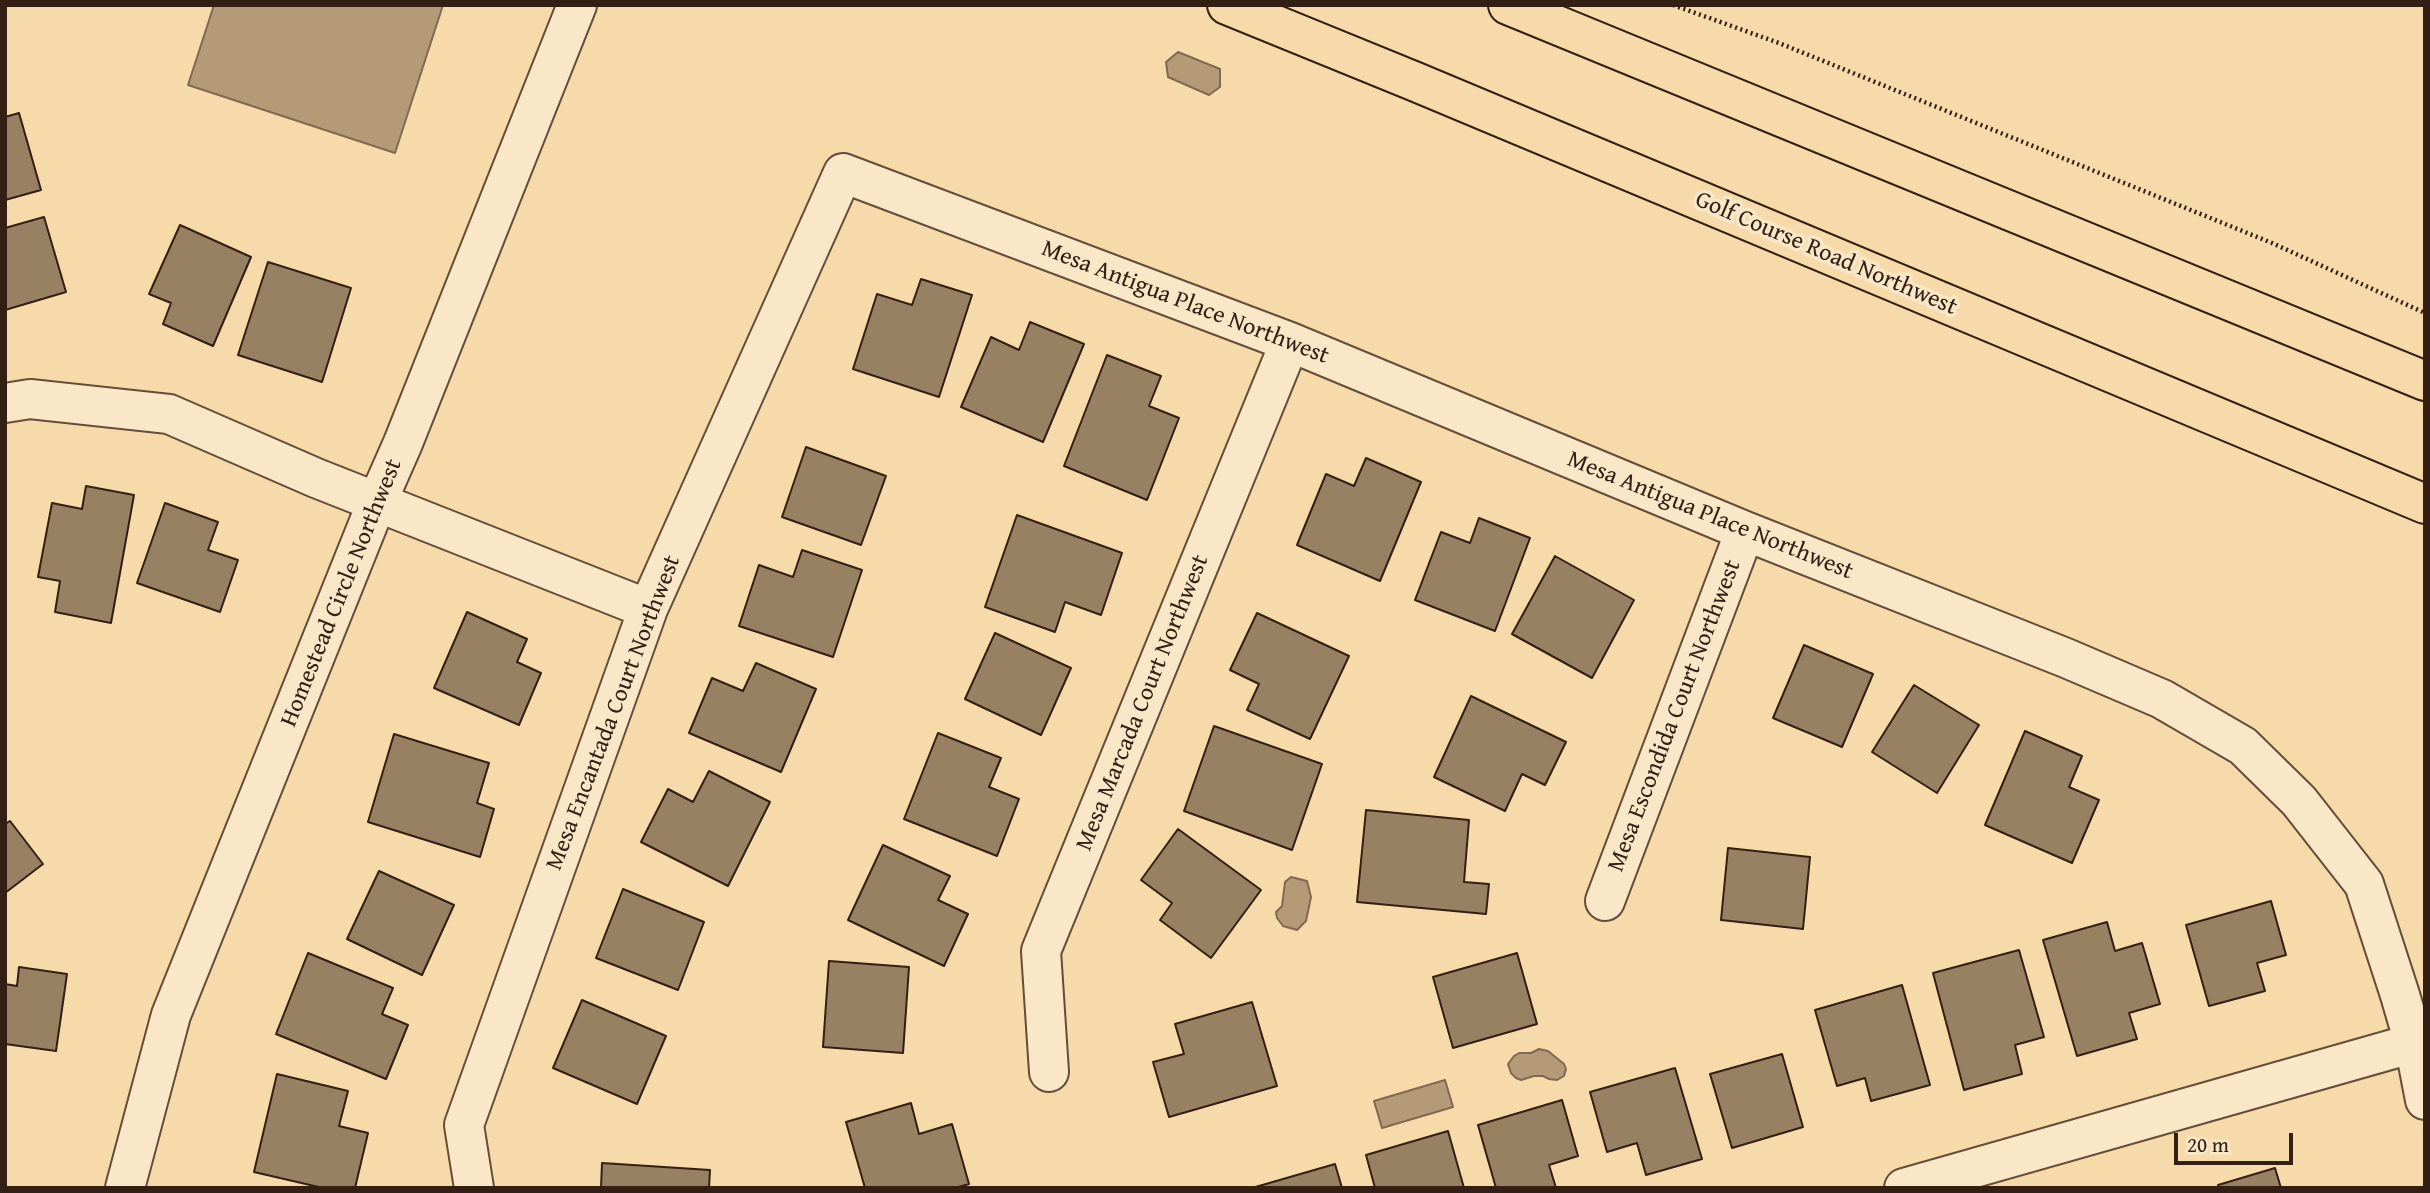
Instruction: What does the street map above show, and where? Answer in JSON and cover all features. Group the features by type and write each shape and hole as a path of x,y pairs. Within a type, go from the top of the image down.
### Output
{"main road":[{"name":"Golf Course Road Northwest","path":"1227,5 2425,504"},
{"path":"1508,5 2425,381"}],"street":[{"name":"Homestead Circle Northwest","path":"125,1188 171,1015 377,502 404,443 577,5"},
{"name":"Mesa Antigua Place Northwest","path":"843,173 1290,342 1745,531 2066,657 2162,699 2243,746 2299,801 2364,884 2400,995 2419,1042 2425,1100"},
{"name":"Mesa Encantada Court Northwest","path":"474,1188 464,1125 648,609 843,173"},
{"name":"Mesa Marcada Court Northwest","path":"1049,1072 1041,951 1290,342"},
{"path":"5,403 30,400 169,414 377,502 648,609"},
{"name":"Mesa Escondida Court Northwest","path":"1605,901 1745,531"},
{"path":"1904,1188 2419,1042"}],"path":[{"path":"1673,5 1779,43 2273,243 2425,313"}],"shaded area":[{"path":"214,5 443,5 395,153 188,85"},
{"path":"1178,52 1220,69 1220,87 1209,95 1168,77 1166,62"},
{"path":"1291,877 1307,881 1311,897 1306,921 1297,930 1283,926 1276,912 1282,906 1285,882"},
{"path":"1539,1049 1548,1051 1564,1064 1564,1076 1557,1080 1543,1076 1521,1080 1516,1078 1508,1064 1514,1056"},
{"path":"1445,1080 1453,1107 1382,1128 1374,1101"}],"building":[{"path":"19,113 41,190 5,200 5,117"},
{"path":"44,217 66,292 5,310 5,228"},
{"path":"180,225 251,257 213,346 163,324 171,303 149,294"},
{"path":"268,262 351,288 322,382 238,355"},
{"path":"921,279 972,295 939,397 853,369 877,294 912,305"},
{"path":"1030,322 1084,344 1043,442 961,407 991,337 1019,350"},
{"path":"1107,355 1161,376 1149,406 1179,418 1147,500 1064,466"},
{"path":"806,447 886,476 861,545 782,517"},
{"path":"1366,458 1421,482 1380,581 1297,545 1326,474 1354,486"},
{"path":"86,486 134,495 111,623 55,612 60,581 38,577 52,503 82,509"},
{"path":"165,503 218,522 208,550 238,560 220,612 137,583"},
{"path":"1017,515 1122,553 1101,615 1065,602 1055,632 985,607"},
{"path":"1479,518 1530,538 1495,631 1415,600 1441,532 1470,543"},
{"path":"802,550 862,570 833,657 739,626 759,565 793,577"},
{"path":"1555,556 1634,600 1592,678 1512,634"},
{"path":"467,612 527,639 517,662 541,673 519,725 434,688"},
{"path":"1257,613 1349,656 1310,739 1247,710 1259,684 1230,670"},
{"path":"995,633 1071,668 1041,735 965,699"},
{"path":"1804,645 1873,674 1842,747 1773,718"},
{"path":"756,663 816,689 781,772 689,733 712,678 743,691"},
{"path":"1914,685 1979,725 1937,793 1872,752"},
{"path":"1471,696 1566,742 1545,785 1522,774 1505,811 1434,777"},
{"path":"1214,726 1322,764 1292,850 1184,811"},
{"path":"2025,731 2082,756 2069,787 2099,800 2072,863 1985,825"},
{"path":"938,733 1001,758 989,787 1019,799 997,856 904,819"},
{"path":"394,734 489,763 477,803 494,809 480,857 368,822"},
{"path":"709,771 770,802 728,886 641,842 668,789 693,802"},
{"path":"1366,810 1469,820 1464,882 1489,884 1486,914 1357,902"},
{"path":"10,821 43,864 5,893 5,824"},
{"path":"1178,829 1261,890 1211,958 1160,920 1172,903 1141,880"},
{"path":"883,845 950,876 938,900 968,914 944,966 848,920"},
{"path":"1728,848 1810,857 1803,929 1721,920"},
{"path":"379,871 454,905 422,975 347,939"},
{"path":"623,889 704,922 678,990 596,958"},
{"path":"2271,901 2286,955 2257,963 2265,991 2209,1006 2186,925"},
{"path":"2107,922 2115,951 2142,943 2160,1004 2129,1013 2137,1039 2077,1056 2043,940"},
{"path":"2019,950 2044,1037 2015,1045 2022,1074 1964,1090 1933,973"},
{"path":"308,953 393,988 382,1014 408,1025 386,1079 276,1034"},
{"path":"1517,953 1537,1024 1453,1048 1433,977"},
{"path":"829,961 909,967 903,1053 823,1047"},
{"path":"19,967 67,974 56,1051 5,1044 5,984 17,986"},
{"path":"1902,985 1930,1085 1871,1101 1865,1078 1837,1086 1815,1010"},
{"path":"582,1000 666,1036 637,1104 553,1068"},
{"path":"1252,1002 1277,1086 1169,1117 1153,1062 1184,1054 1175,1024"},
{"path":"1782,1054 1803,1127 1732,1148 1710,1074"},
{"path":"1675,1068 1702,1159 1646,1175 1637,1143 1607,1152 1590,1092"},
{"path":"277,1074 348,1091 339,1126 368,1133 355,1188 323,1188 254,1172"},
{"path":"1562,1100 1578,1156 1549,1165 1556,1188 1496,1188 1478,1125"},
{"path":"911,1103 919,1134 952,1124 969,1184 955,1188 865,1188 846,1122"},
{"path":"1448,1131 1464,1188 1375,1188 1366,1155"},
{"path":"602,1163 710,1170 709,1188 601,1188"},
{"path":"1335,1164 1342,1188 1252,1188"},
{"path":"2275,1168 2281,1188 2219,1188 2218,1185"}]}
